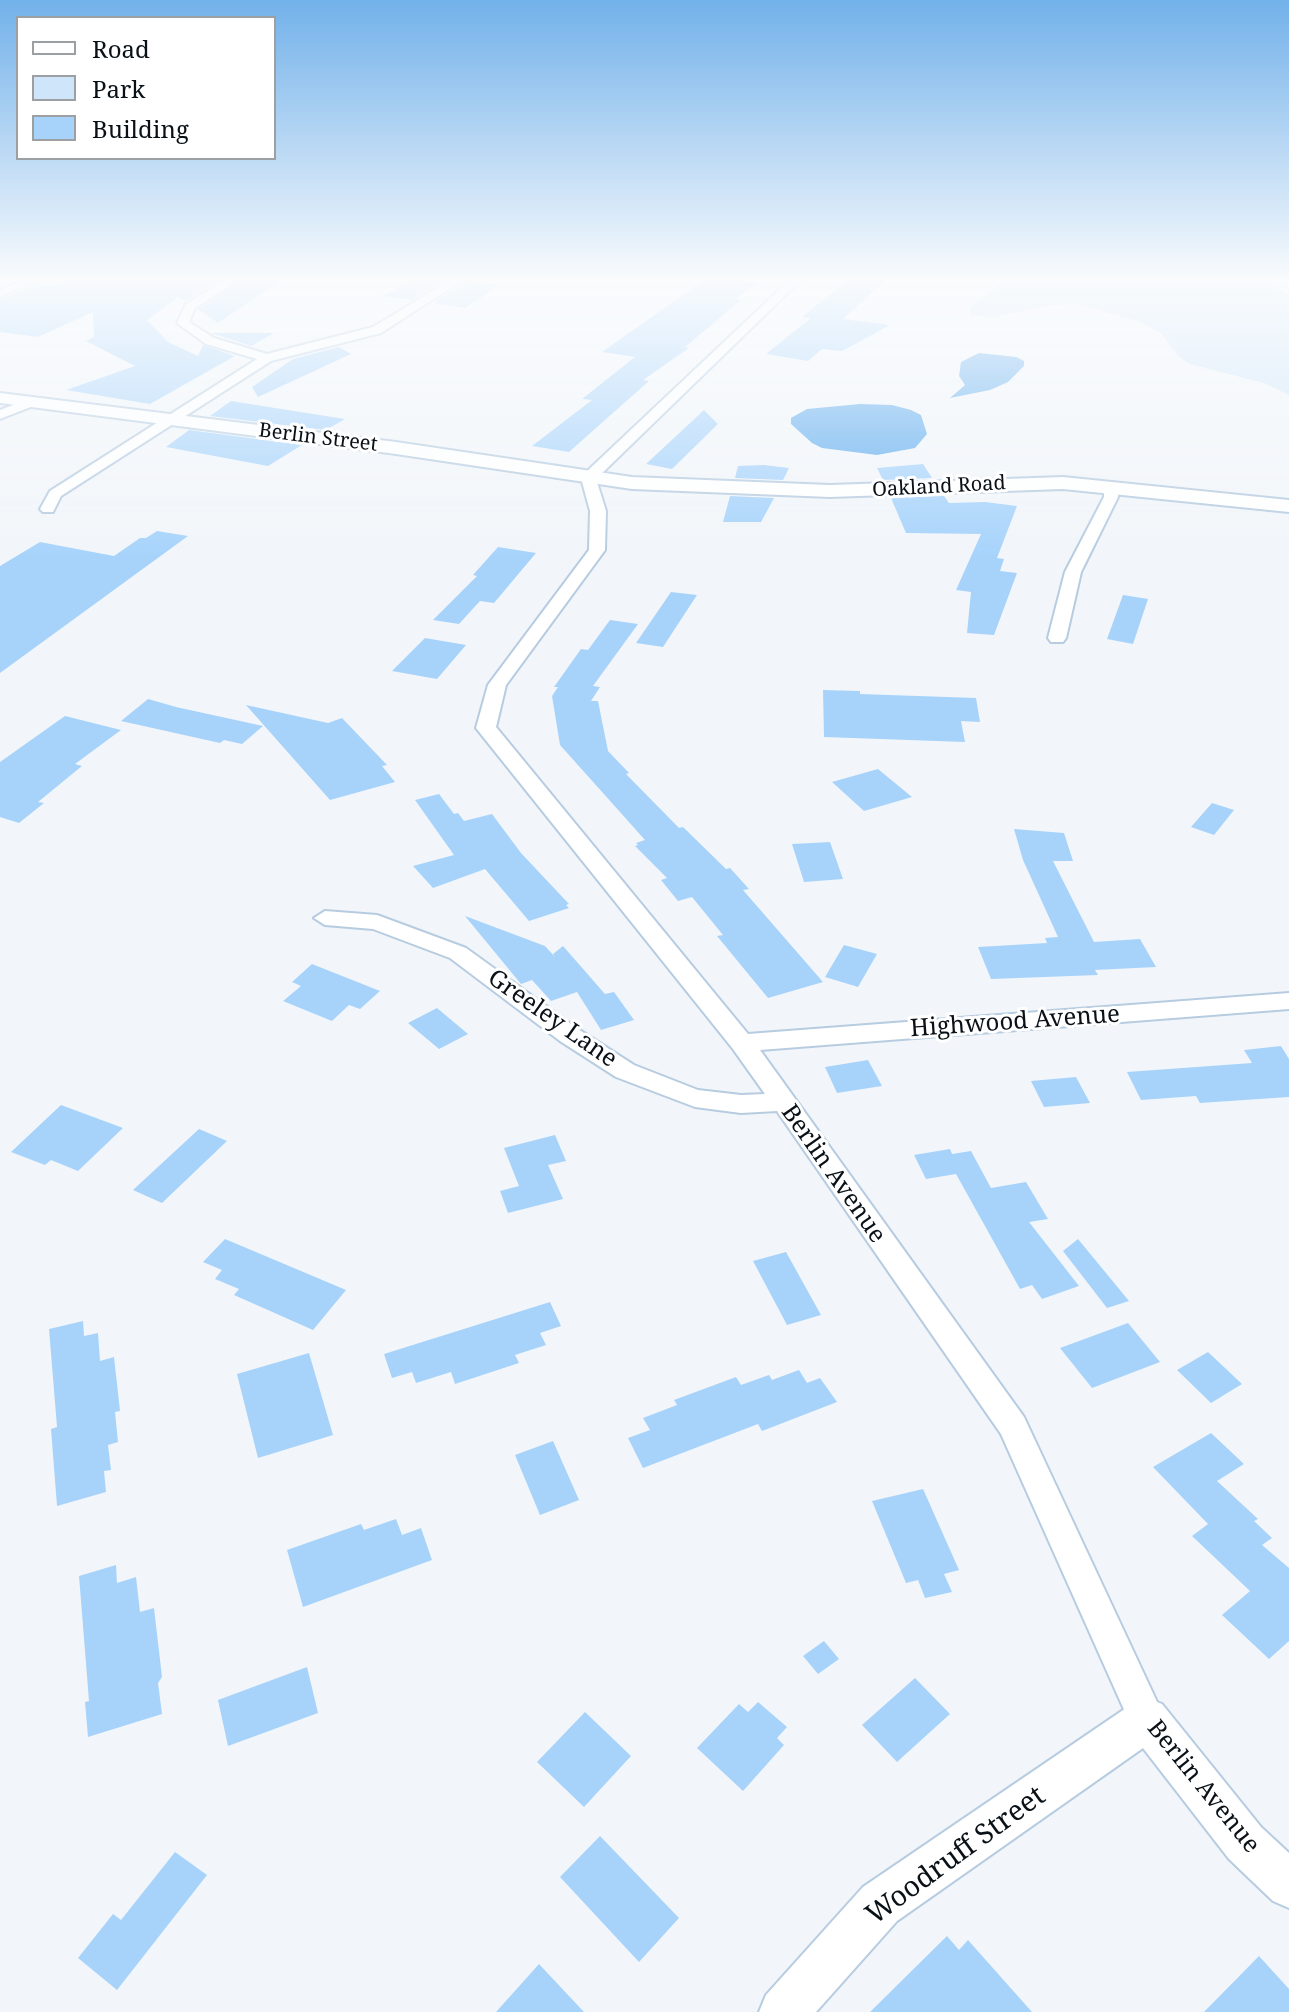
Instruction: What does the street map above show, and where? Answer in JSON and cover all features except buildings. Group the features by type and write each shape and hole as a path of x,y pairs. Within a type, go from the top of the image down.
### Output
{"main road":[{"name":"Berlin Street","path":"0,398 464,457 588,478"},
{"name":"Oakland Road","path":"588,478 647,484 815,491 1016,483 1111,487 1289,506"}],"street":[{"path":"48,509 55,494 248,370"},
{"path":"588,478 701,370"},
{"path":"0,415 31,402"},
{"name":"Berlin Avenue","path":"588,478 598,511 597,550 497,685 486,728 742,1043 1013,1426 1147,1719 1245,1843 1289,1885"},
{"path":"1057,638 1073,572 1111,497 1111,487"},
{"name":"Greeley Lane","path":"325,918 377,922 458,953 569,1035 625,1071 695,1098 741,1104 783,1102"},
{"name":"Highwood Avenue","path":"742,1043 1289,1001"},
{"name":"Woodruff Street","path":"783,2012 880,1904 1147,1719"}],"green space":[{"path":"1213,370 1289,370 1289,395 1264,383"}],"water":[{"path":"960,370 1020,370 1008,382 990,390 950,398 965,385 959,376"},
{"path":"860,404 892,405 911,410 921,415 927,434 915,448 877,455 822,448 791,424 791,418 807,409"}]}
